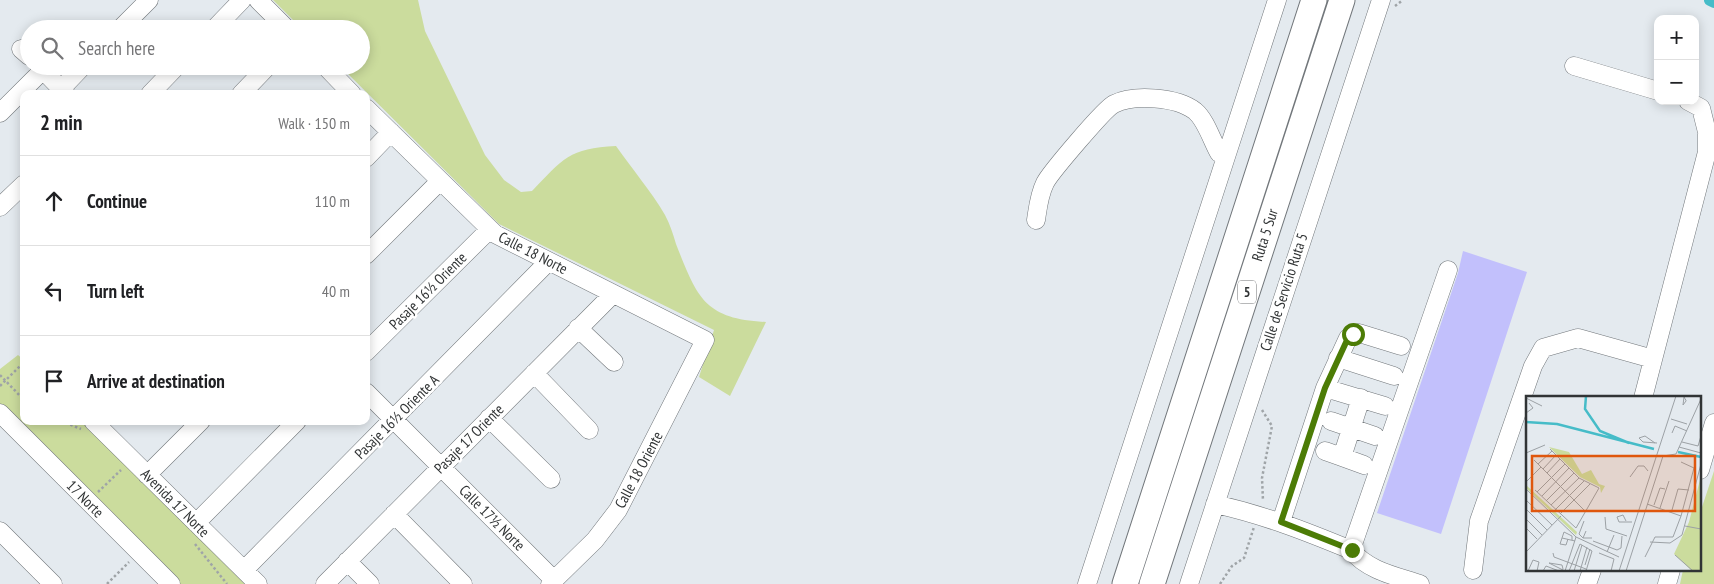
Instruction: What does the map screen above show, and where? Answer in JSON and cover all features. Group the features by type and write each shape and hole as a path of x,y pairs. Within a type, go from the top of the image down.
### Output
{"highway":[{"name":"Ruta 5 Sur","path":"1125,584 1314,0"},
{"name":"Ruta 5 Sur","path":"1152,584 1342,0"}],"street":[{"path":"129,20 149,0"},
{"path":"223,20 242,0"},
{"path":"258,0 278,20"},
{"path":"1087,584 1277,0"},
{"name":"Calle de Servicio Ruta 5","path":"1189,584 1387,4"},
{"path":"1574,66 1654,90"},
{"path":"21,90 35,75"},
{"path":"48,75 63,90"},
{"path":"65,90 76,75"},
{"path":"154,90 168,75"},
{"path":"244,90 259,75"},
{"path":"332,75 344,90"},
{"path":"0,113 20,91"},
{"path":"1036,220 1039,199 1046,181 1088,129 1114,104 1139,97 1181,103 1196,112 1219,153 1226,156"},
{"path":"1644,396 1707,152 1707,132 1701,108 1695,105"},
{"name":"Calle 18 Norte","path":"370,112 489,230 548,262 705,340"},
{"path":"370,154 391,132"},
{"path":"370,251 440,181"},
{"path":"0,208 20,188"},
{"name":"Pasaje 16½ Oriente","path":"370,348 489,230"},
{"name":"Pasaje 16½ Oriente A","path":"244,570 548,262"},
{"path":"1352,550 1448,270"},
{"name":"Pasaje 17 Oriente","path":"325,584 613,294"},
{"path":"578,328 614,362"},
{"path":"1281,522 1325,388 1348,338 1353,334 1359,333 1401,346"},
{"path":"1473,570 1479,521 1533,366 1543,348 1578,338 1653,359"},
{"name":"Calle 18 Oriente","path":"552,582 595,540 618,510 705,340"},
{"path":"1338,358 1394,376"},
{"path":"534,373 589,430"},
{"path":"1325,388 1385,406"},
{"name":"Calle 17½ Norte","path":"370,396 552,582"},
{"path":"1342,457 1361,398"},
{"name":"17 Norte","path":"0,413 171,584"},
{"path":"489,418 551,479"},
{"path":"1332,421 1375,436"},
{"name":"Avenida 17 Norte","path":"101,425 132,460 258,584"},
{"path":"147,475 197,425"},
{"path":"196,523 293,425"},
{"path":"1702,463 1713,427"},
{"path":"1325,451 1364,465"},
{"path":"1215,504 1258,513 1352,550 1359,560 1369,566 1420,584"},
{"path":"394,514 463,584"},
{"path":"0,531 53,584"},
{"path":"347,561 370,584"},
{"path":"1587,584 1591,572"}],"path":[{"path":"1387,4 1403,0"},
{"path":"0,386 20,366"},
{"path":"0,375 20,396"},
{"path":"1220,584 1232,566 1244,558 1263,502 1262,478 1272,426 1262,410 1265,401"},
{"path":"88,501 132,460"},
{"path":"107,584 139,552"}],"green space":[{"path":"273,0 418,0 425,31 485,155 504,180 521,192 532,191 568,157 587,149 616,146 665,215 690,278 706,302 716,310 729,316 766,322 730,396 699,377 714,330 499,224 370,96 370,90 364,90 349,75 370,75 370,20 293,20"},
{"path":"18,355 20,357 20,425 89,425 247,584 176,584 0,405 0,369"},
{"path":"1714,471 1714,584 1680,584 1683,572 1702,572 1702,507"}],"building":[{"path":"1463,251 1527,272 1441,534 1377,513 1458,273"}],"waterway":[{"path":"1710,0 1714,2"}],"route":[{"path":"1352,550 1281,522 1325,388 1348,338 1353,334"}]}
